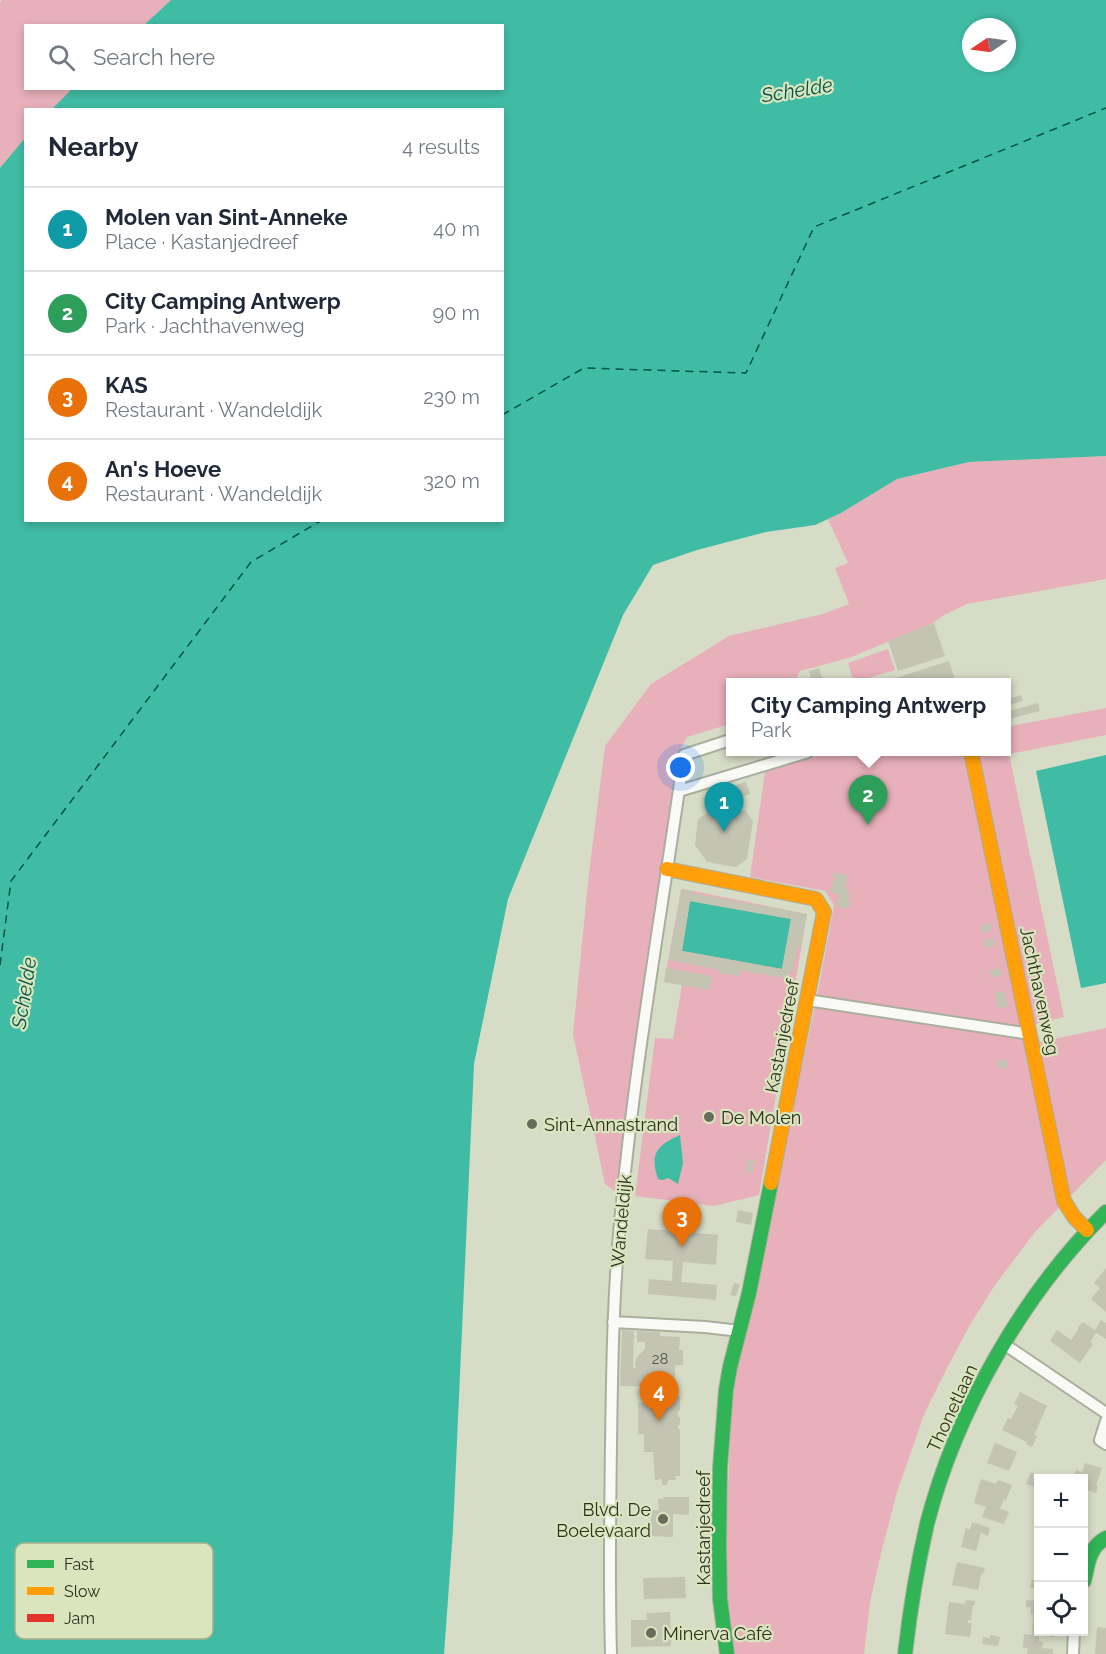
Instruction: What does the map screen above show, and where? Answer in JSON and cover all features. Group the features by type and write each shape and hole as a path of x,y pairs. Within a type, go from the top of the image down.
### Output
{"street":[{"path":"726,741 684,755 679,791 772,757"},
{"name":"Jachthavenweg","path":"972,756 1064,1201 1074,1217 1087,1230"},
{"name":"Wandeldijk","path":"611,1654 613,1322 620,1224 628,1137 679,791"},
{"name":"Kastanjedreef","path":"667,869 816,899 824,912 749,1293 729,1367 720,1468 720,1599 726,1654"},
{"path":"807,1000 1030,1034"},
{"name":"Thonetlaan","path":"905,1654 907,1628 926,1526 962,1425 984,1378 1040,1287 1087,1230 1106,1212"},
{"path":"613,1322 740,1331"},
{"path":"1004,1344 1106,1413"},
{"path":"1106,1421 1100,1440 1106,1444"},
{"path":"1088,1565 1093,1549 1097,1543 1106,1538"},
{"path":"1072,1654 1074,1636"}],"shaded area":[{"path":"2,0 171,0 145,24 24,24 24,90 72,90 53,108 24,108 24,139 0,168 0,3"},
{"path":"1106,456 1106,579 967,604 933,623 849,658 800,671 796,678 726,678 726,725 687,737 679,752 645,970 616,1192 605,1184 573,1034 589,873 605,746 651,684 729,636 823,614 849,604 835,568 848,563 828,519 897,479 969,462"},
{"path":"888,649 895,670 868,678 853,678 848,663"},
{"path":"1106,708 1106,735 1011,754 1011,726"},
{"path":"816,756 1009,756 1064,1017 1035,1024 1040,1042 1106,1028 1106,1160 1035,1232 995,1285 971,1323 925,1412 897,1492 881,1553 870,1602 864,1654 732,1654 728,1624 725,1560 732,1389 818,991 834,905 825,891 750,877 765,772"},
{"name":"De Molen","path":"683,889 807,914 759,1195 714,1206 635,1196 655,1038 673,1039 682,985 664,982"}],"water":[{"name":"Schelde","path":"171,0 1106,0 1106,456 969,462 897,479 841,513 815,525 766,532 697,550 653,565 623,615 508,899 474,1064 453,1530 444,1654 0,1654 0,168 24,139 24,522 504,522 504,108 53,108 71,90 504,90 504,24 145,24"},
{"path":"1106,755 1106,983 1081,988 1036,771"},
{"path":"690,901 791,919 782,969 682,951"},
{"path":"680,1135 683,1163 678,1184 668,1178 658,1179 655,1170 657,1151 666,1142"}],"building":[{"path":"934,623 945,656 898,671 888,641"},
{"path":"949,661 955,678 896,678"},
{"path":"819,668 822,678 808,678 811,677 809,671"},
{"path":"1021,695 1023,701 1011,705 1011,698"},
{"path":"1038,703 1040,711 1011,719 1011,711"},
{"path":"746,782 750,794 740,797 736,785"},
{"path":"716,807 745,810 753,821 747,859 736,867 707,862 695,845 698,819"},
{"path":"833,872 848,876 845,888 850,894 848,901 851,902 848,909 836,906 839,895 830,892 835,877"},
{"path":"683,889 692,891 692,893 807,914 801,947 797,947 793,972 790,972 789,979 740,970 739,976 719,973 720,970 669,960","holes":["690,901 791,919 782,969 682,951"]},
{"path":"991,923 992,931 982,933 981,925"},
{"path":"994,938 995,946 985,948 984,940"},
{"path":"666,968 712,976 709,990 664,982"},
{"path":"1000,969 1001,976 991,978 989,970"},
{"path":"1004,991 1008,1007 998,1008 995,993"},
{"path":"1006,1059 1008,1067 999,1069 997,1061"},
{"path":"748,1159 754,1160 752,1173 746,1172"},
{"path":"678,1206 688,1206 688,1214 700,1215 700,1220 687,1219 686,1232 718,1235 716,1265 683,1262 681,1282 717,1285 716,1300 648,1294 649,1279 672,1281 673,1261 645,1259 648,1229 680,1232 681,1218 676,1218"},
{"path":"738,1210 753,1213 751,1225 736,1222"},
{"path":"1106,1268 1106,1312 1091,1299 1100,1288 1094,1283"},
{"path":"734,1283 740,1284 736,1296 730,1295"},
{"path":"1101,1320 1106,1323 1106,1339 1096,1333 1090,1342 1093,1344 1080,1363 1050,1341 1057,1330 1071,1340 1083,1322 1095,1330"},
{"path":"622,1330 634,1331 633,1368 636,1368 637,1357 645,1349 645,1342 637,1342 637,1331 660,1332 660,1336 680,1337 679,1350 683,1350 683,1365 675,1365 675,1385 620,1386"},
{"path":"1020,1392 1047,1406 1034,1435 1037,1436 1032,1447 1026,1444 1027,1442 1002,1430 1018,1406 1014,1404"},
{"path":"644,1396 680,1396 678,1429 680,1429 680,1476 675,1476 676,1480 668,1480 667,1485 662,1485 662,1479 655,1480 653,1452 644,1452 644,1434 638,1434 638,1403 644,1403"},
{"path":"995,1443 1017,1452 1009,1471 987,1463"},
{"path":"1085,1463 1102,1468 1096,1485 1098,1486 1096,1493 1088,1490 1088,1474 1074,1474 1076,1470 1082,1472"},
{"path":"1031,1472 1036,1474 1034,1487 1026,1484"},
{"path":"981,1479 996,1484 998,1480 1012,1485 1000,1509 1009,1512 1004,1524 982,1517 986,1507 974,1503"},
{"name":"Blvd. De Boelevaard","path":"689,1497 689,1515 673,1514 673,1537 651,1536 652,1510 659,1510 658,1499"},
{"path":"972,1522 990,1528 988,1536 981,1533 976,1551 961,1547 966,1528 970,1530"},
{"path":"957,1562 985,1568 978,1590 952,1585"},
{"path":"685,1577 686,1598 644,1599 643,1578"},
{"path":"1032,1580 1034,1581 1034,1588 1030,1587"},
{"path":"966,1600 975,1601 971,1620 968,1620 968,1623 972,1623 970,1636 945,1634 949,1602 965,1604"},
{"path":"1026,1600 1034,1601 1034,1636 1039,1636 1039,1642 1043,1642 1042,1648 1053,1649 1053,1654 1027,1654 1028,1648 1023,1648 1024,1634 1032,1635 1033,1614 1030,1614 1031,1607 1026,1607"},
{"name":"Minerva Café","path":"670,1612 671,1646 631,1647 631,1620 647,1620 646,1613"},
{"path":"1097,1627 1106,1628 1106,1654 1095,1654"},
{"path":"990,1635 1000,1637 998,1646 982,1644 983,1637 990,1638"}],"ferry route":[{"path":"504,414 584,368 746,373 814,227 1106,108"},
{"path":"0,965 11,881 251,562 319,522"}],"traffic: fast":[{"path":"727,1654 720,1599 719,1545 720,1468 726,1390 749,1293 771,1183"},
{"path":"905,1654 914,1589 927,1524 940,1482 974,1397 996,1356 1047,1279 1106,1212"},
{"path":"1088,1562 1096,1546 1106,1538"}],"traffic: slow":[{"path":"972,756 1064,1201 1074,1217 1087,1230"},
{"path":"667,869 816,899 824,912 771,1183"}],"place":[{"name":"City Camping Antwerp","path":"868,825"},
{"name":"Molen van Sint-Anneke","path":"724,832"},
{"name":"De Molen","path":"709,1117"},
{"name":"Sint-Annastrand","path":"532,1124"},
{"name":"KAS","path":"682,1247"},
{"name":"An's Hoeve","path":"659,1421"},
{"name":"Blvd. De Boelevaard","path":"663,1519"},
{"name":"Minerva Café","path":"651,1633"}]}
